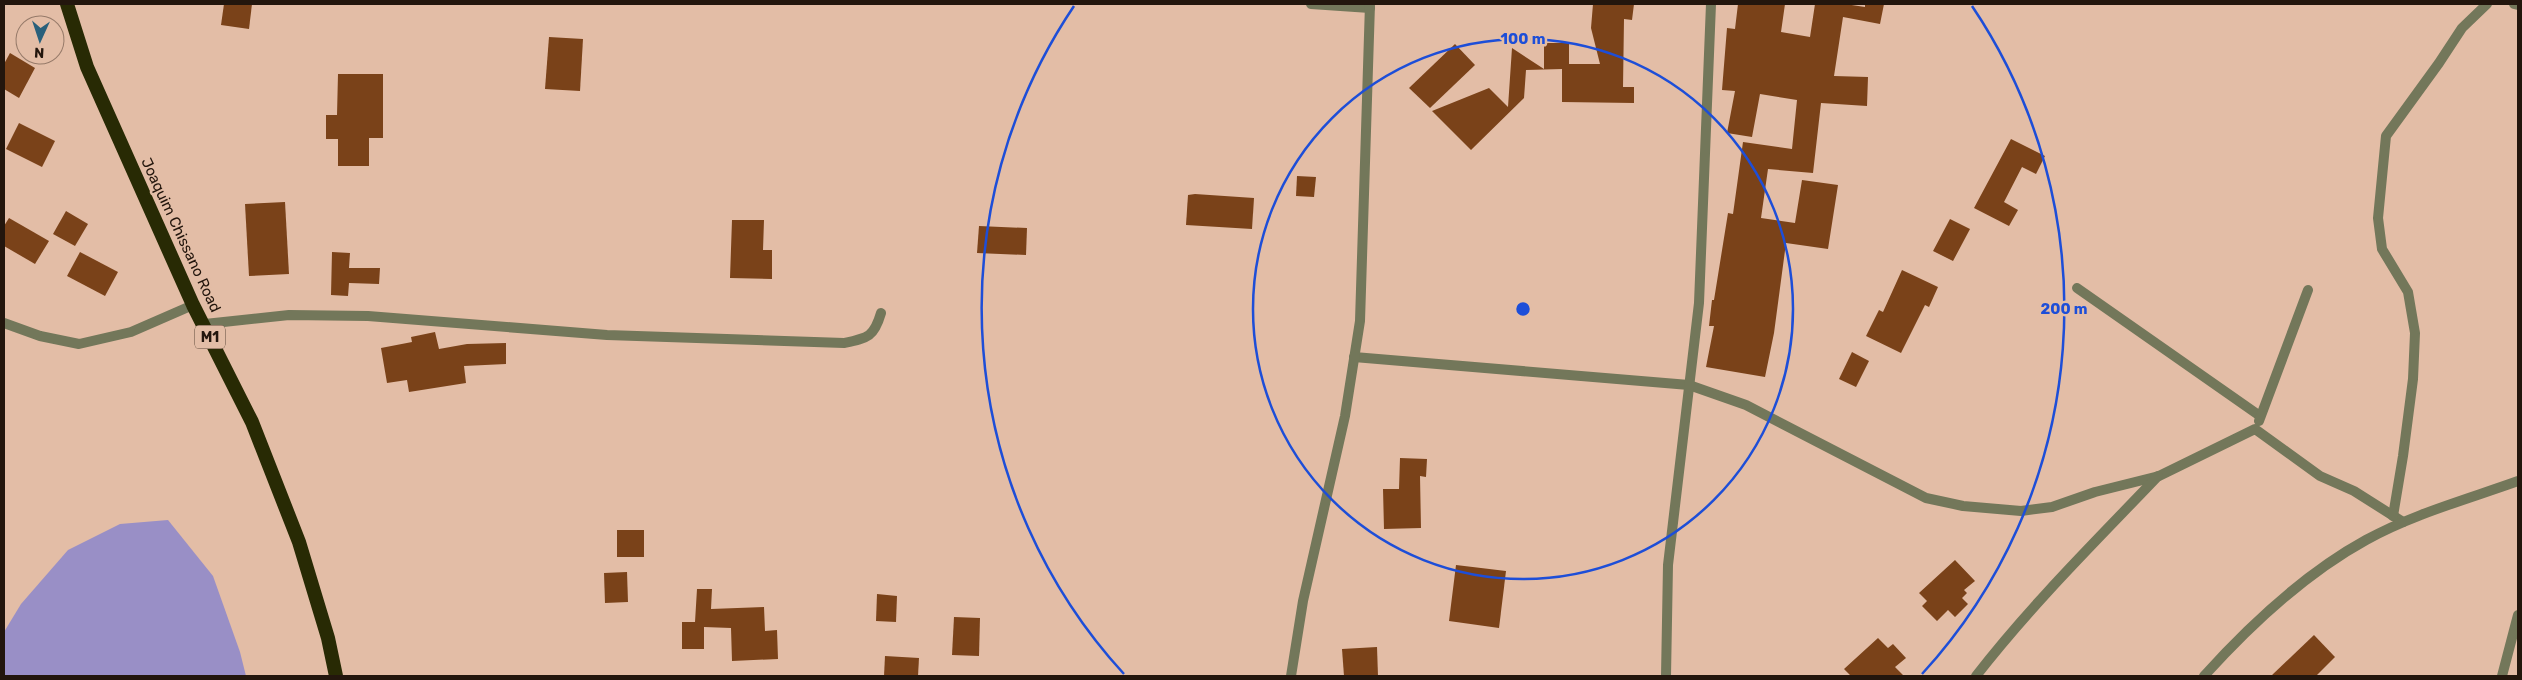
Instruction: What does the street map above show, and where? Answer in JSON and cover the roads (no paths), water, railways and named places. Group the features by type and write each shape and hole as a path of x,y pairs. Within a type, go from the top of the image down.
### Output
{"highway":[{"name":"Joaquim Chissano Road","path":"67,4 87,67 193,305 252,422 299,542 328,638 336,676"}],"street":[{"path":"1291,676 1303,601 1345,416 1360,321 1370,6 1311,4"},
{"path":"1666,676 1668,565 1699,303 1711,4"},
{"path":"2393,516 2412,388 2415,333 2408,292 2382,249 2378,218 2386,136 2439,64 2462,28 2487,4"},
{"path":"2514,4 2518,5"},
{"path":"2077,288 2260,416"},
{"path":"1354,357 1689,385 1746,405 1926,498 1964,506 2021,512 2052,507 2094,492 2159,476 2255,429 2308,290"},
{"path":"4,323 40,336 79,344 131,332 193,305"},
{"path":"204,324 289,315 368,316 607,335 844,343 867,338 876,329 881,313"},
{"path":"2255,429 2320,476 2354,491 2403,522"},
{"path":"1976,676 2002,643 2069,568 2159,476"},
{"path":"2204,676 2262,617 2313,572 2366,540 2403,522 2518,480"},
{"path":"2502,676 2518,615"}]}
